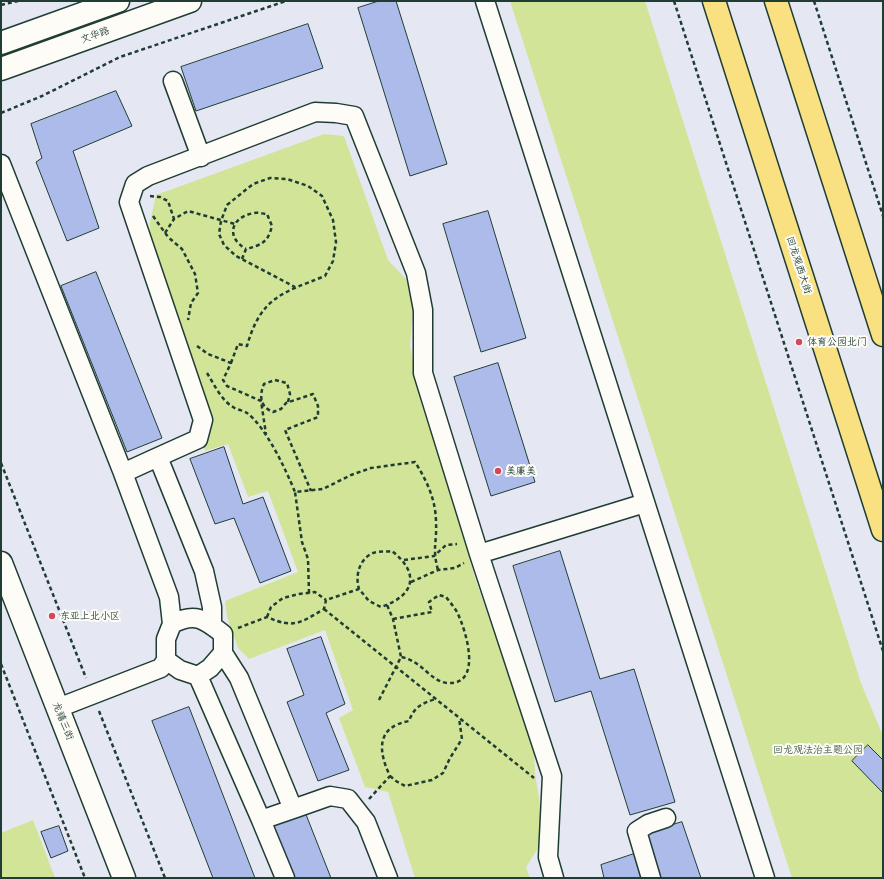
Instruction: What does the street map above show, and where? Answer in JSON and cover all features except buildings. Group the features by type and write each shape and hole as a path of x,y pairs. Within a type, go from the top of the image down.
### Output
{"main road":[{"name":"回龙观西大街","path":"714,1 883,530"},
{"path":"776,1 883,335"}],"street":[{"path":"1,43 118,1"},
{"name":"文华路","path":"1,69 190,1"},
{"path":"485,1 766,878"},
{"path":"173,81 201,157"},
{"path":"123,473 198,439 203,420 129,202 135,184 148,176 201,157 315,112 354,116 416,273 422,310 423,373 479,554 552,776 548,857 554,878"},
{"path":"1,164 123,473 169,597 172,624 166,639 166,660 161,668 58,708"},
{"path":"158,457 204,571 223,653 240,678 293,809"},
{"path":"479,554 645,503"},
{"name":"龙禧三街","path":"1,563 124,878"},
{"path":"172,624 184,618 205,620 217,630"},
{"path":"198,676 210,668 223,653"},
{"path":"166,660 180,670 198,676 285,878"},
{"path":"261,820 330,796 348,799 366,822 388,878"},
{"path":"651,878 637,832 648,824 666,818"}],"path":[{"path":"1,5 18,1"},
{"path":"1,113 42,96 120,57 286,1"},
{"path":"674,1 883,651"},
{"path":"814,1 883,216"},
{"path":"295,287 236,256 224,245 219,234 221,221 227,205 253,184 270,178 287,179 308,186 322,196 333,220 336,242 333,261 325,276 295,287 272,300 252,329 247,346 238,344 232,363 223,380 227,386 261,401 267,410 274,412 281,409 288,402 313,394 318,406 318,417 285,430 311,491"},
{"path":"145,196 160,197 168,201 174,219"},
{"path":"165,233 174,219 188,211 235,224"},
{"path":"148,212 165,233 182,249 195,274 198,293 191,303 187,324"},
{"path":"255,213 267,214 272,226 270,237 261,244 246,249 237,244 232,233 235,224 243,217 255,213"},
{"path":"242,259 246,249"},
{"path":"195,345 208,354 232,363"},
{"path":"204,369 221,395 232,406 247,413 266,435 286,469 295,492 302,542 308,559 309,593"},
{"path":"266,435 260,393 264,384 275,380 286,383 290,394 288,402"},
{"path":"295,492 323,489 351,475 371,468 415,462 433,495 436,524 434,556 438,570"},
{"path":"1,463 165,878"},
{"path":"404,560 434,556 446,545 456,543 479,554"},
{"path":"392,551 404,560 410,572 411,582 405,595 381,607 369,600 359,588 356,579 362,561 373,553 392,551"},
{"path":"411,582 438,570 455,568 479,554"},
{"path":"326,600 359,588"},
{"path":"267,617 271,607 283,598 315,592 326,600"},
{"path":"393,619 432,612 429,602 439,595 446,597 457,611 464,630 469,657 469,671 462,680 449,683 436,680 410,658 401,657"},
{"path":"217,630 267,617 284,624 300,622 324,609 326,600"},
{"path":"379,700 401,657 393,619 387,605"},
{"path":"324,609 551,792"},
{"path":"1,664 85,878"},
{"path":"436,699 421,703 412,714 409,721 397,723 388,730 383,738 382,750 384,763 390,776 396,781 405,786 411,786 432,780 443,773 450,758 462,739 459,718"},
{"path":"357,811 390,776"}],"green space":[{"name":"回龙观法治主题公园","path":"510,1 645,1 861,683 883,736 883,878 792,878"},
{"path":"324,134 344,136 388,260 406,279 413,309 410,346 422,406 453,492 474,575 534,747 535,773 542,818 539,847 526,867 530,878 415,878 388,792 365,787 339,718 353,710 325,630 249,659 238,648 227,617 225,601 298,572 268,491 248,497 228,444 205,451 150,247 150,222 156,195"},
{"path":"33,820 55,878 1,878 1,833"}],"place":[{"name":"体育公园北门","path":"799,342"},
{"name":"美廉美","path":"498,471"},
{"name":"东亚上北小区","path":"52,616"}]}
